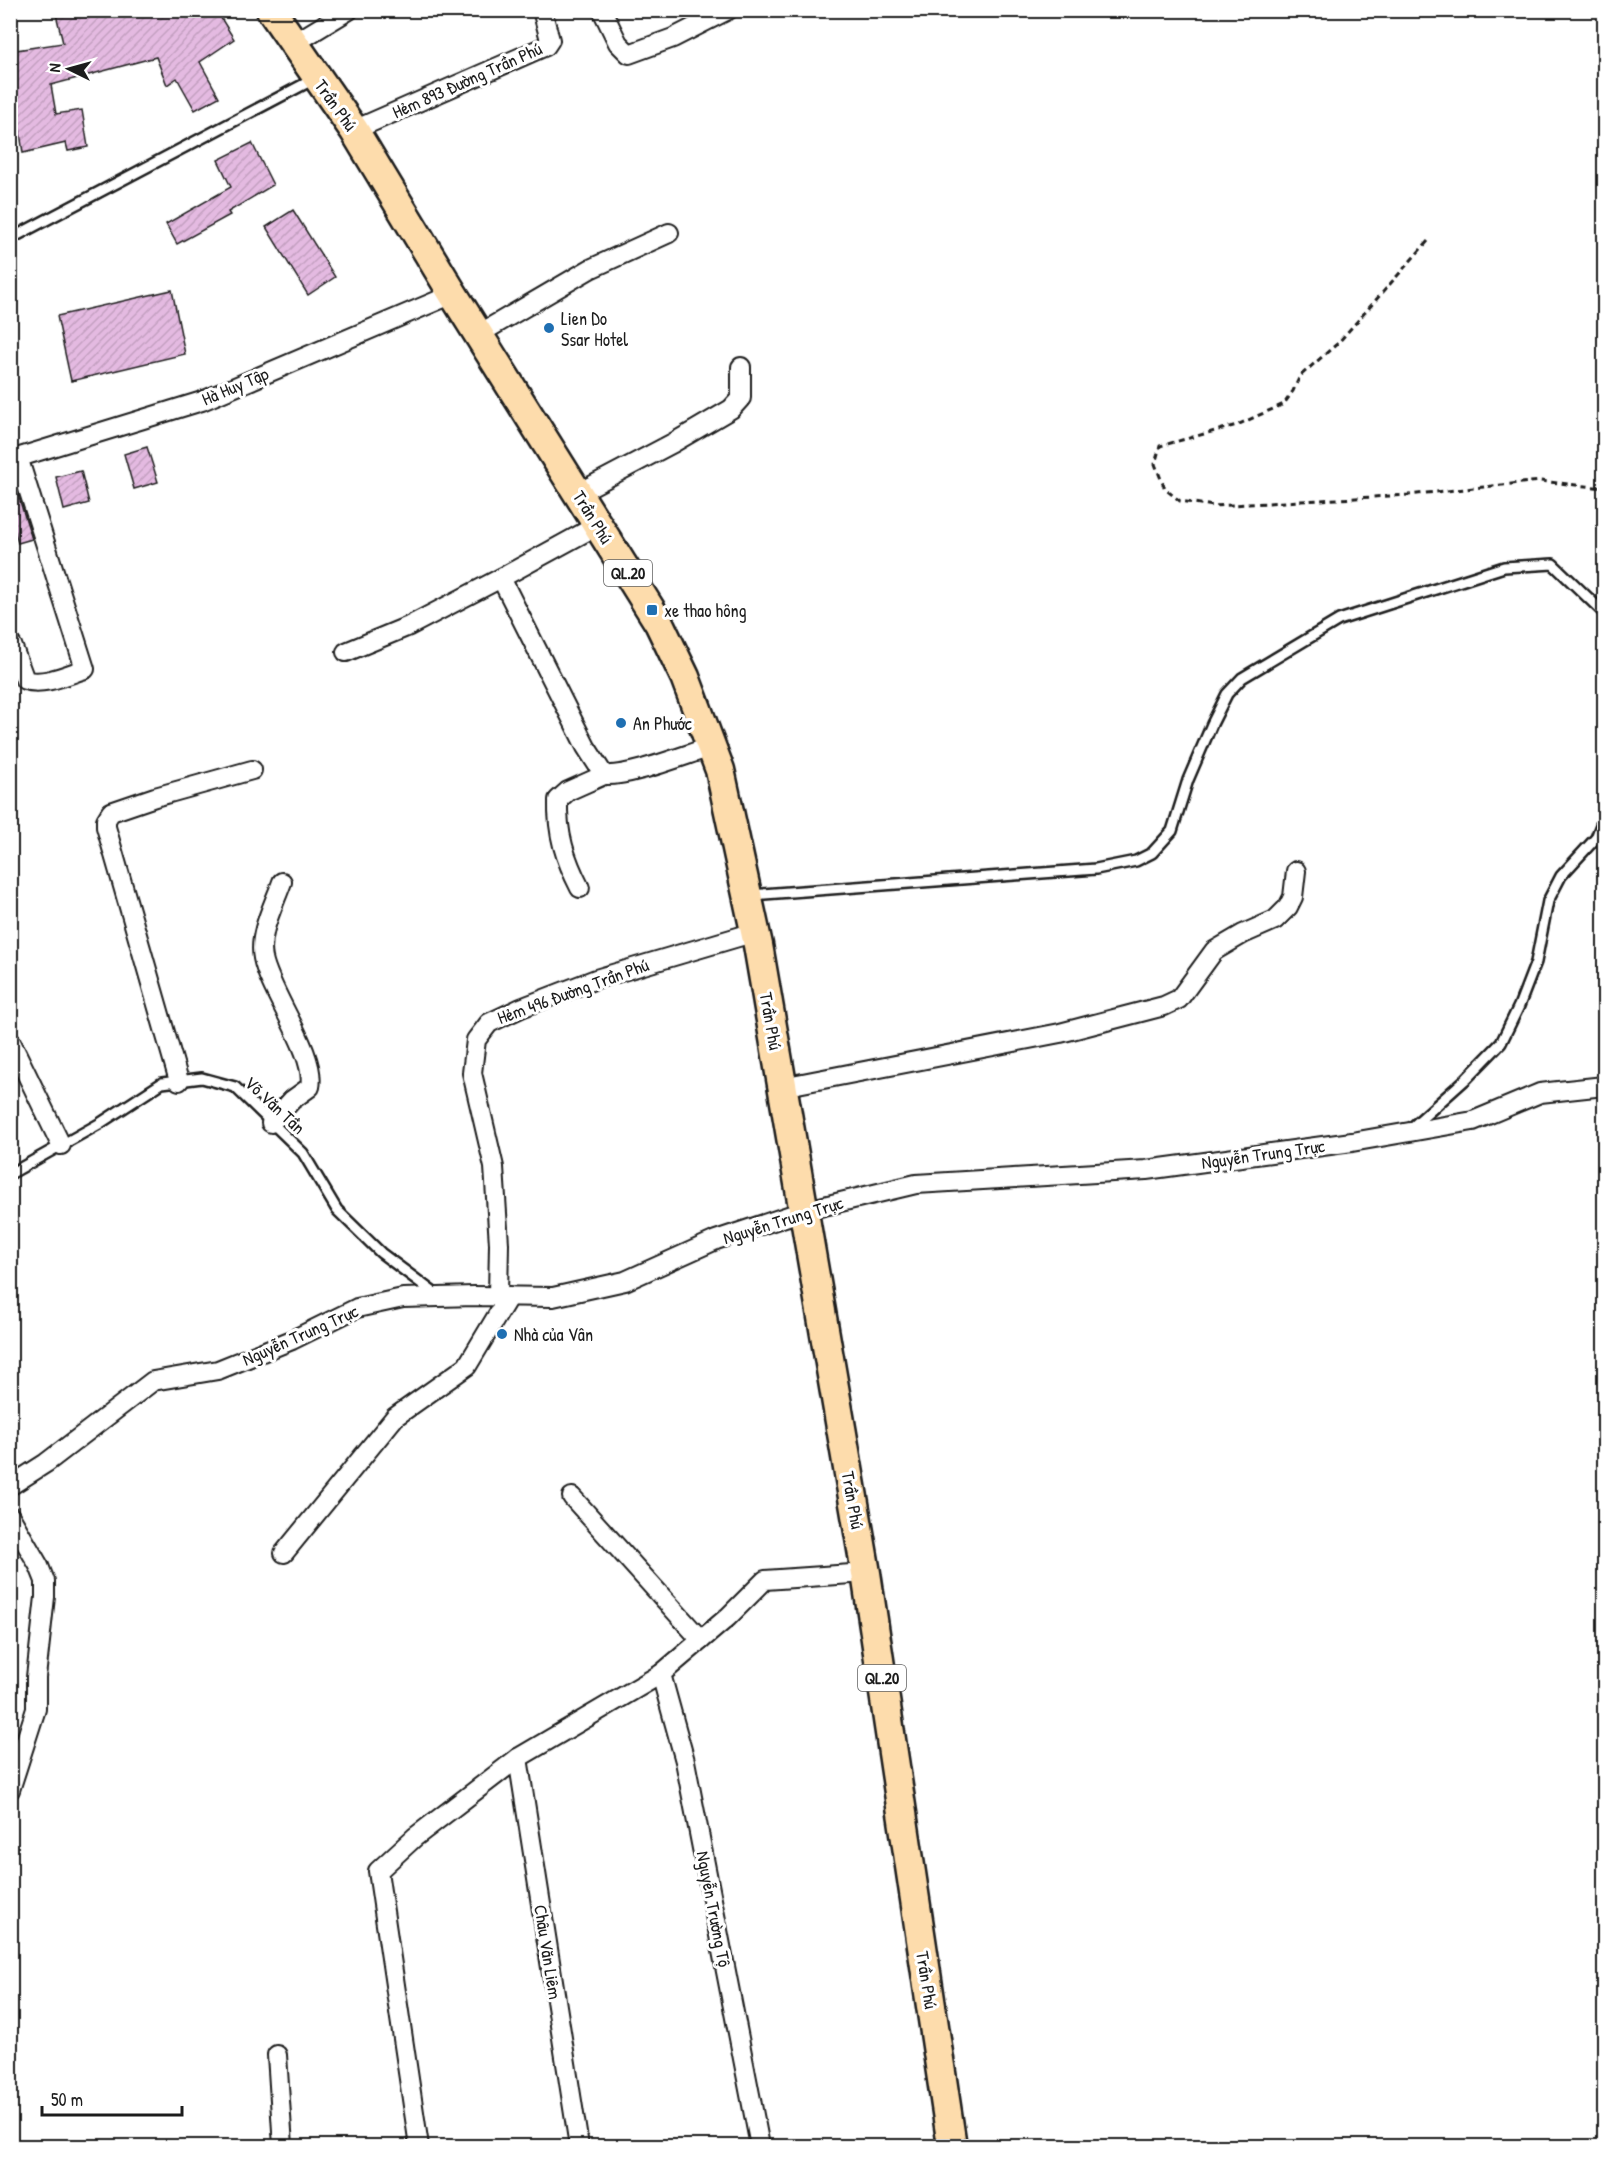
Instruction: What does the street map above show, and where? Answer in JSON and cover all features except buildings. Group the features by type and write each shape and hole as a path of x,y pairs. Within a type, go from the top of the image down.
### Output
{"highway":[{"name":"Trần Phú","path":"271,10 354,130 453,294 659,623 685,677 720,770 755,932 866,1573 952,2146"}],"street":[{"path":"293,44 349,10"},
{"name":"Hẻm 893 Đường Trần Phú","path":"354,130 546,46 550,40 542,10"},
{"path":"602,10 618,43 629,54 673,38 728,10"},
{"path":"479,334 590,269 669,233"},
{"name":"Hà Huy Tập","path":"14,458 202,401 453,294"},
{"path":"578,493 673,443 731,409 741,398 741,367"},
{"path":"12,645 25,680 33,683 85,669 14,458"},
{"path":"346,652 409,626 598,525"},
{"path":"501,578 586,747 604,775"},
{"path":"580,888 570,870 559,836 558,800 568,791 604,775 612,776 629,772 711,747"},
{"path":"179,1081 106,827 106,820 111,813 155,797 252,770"},
{"path":"782,1087 1060,1034 1164,1006 1179,999 1214,951 1275,920 1288,907 1293,897 1296,871"},
{"path":"271,1123 292,1100 310,1087 312,1076 299,1039 270,980 262,957 263,937 282,882"},
{"name":"Hẻm 496 Đường Trần Phú","path":"504,1296 494,1167 472,1072 476,1040 489,1023 596,979 755,932"},
{"path":"10,1040 62,1145"},
{"name":"Nguyễn Trung Trực","path":"10,1486 46,1463 153,1382 218,1370 292,1340 357,1308 403,1298 553,1297 625,1281 716,1240 804,1211 916,1184 1146,1170 1352,1142 1473,1121 1540,1093 1605,1086"},
{"path":"284,1553 395,1417 467,1366 504,1296"},
{"path":"572,1497 701,1640"},
{"path":"10,1516 39,1566 45,1581 45,1597 36,1677 36,1709 10,1790"},
{"path":"419,2146 378,1871 415,1837 518,1758 661,1674 728,1617 765,1580 866,1573"},
{"name":"Nguyễn Trường Tộ","path":"661,1674 685,1761 760,2146"},
{"name":"Châu Văn Liêm","path":"518,1758 579,2146"},
{"path":"277,2055 283,2146"}],"lane":[{"path":"10,238 316,78"},
{"path":"747,896 1096,869 1136,861 1152,853 1172,831 1188,780 1227,694 1242,678 1339,620 1504,567 1553,564 1605,613"},
{"path":"1406,1133 1467,1078 1501,1042 1519,1006 1536,962 1548,901 1561,876 1596,838 1605,817"},
{"name":"Võ Văn Tần","path":"10,1174 62,1145 162,1083 202,1078 235,1087 303,1153 337,1210 381,1253 440,1297"}],"path":[{"path":"1428,241 1338,343 1300,376 1284,404 1237,424 1160,447 1155,464 1165,489 1180,501 1214,506 1408,495 1540,481 1605,488"}],"place":[{"name":"Lien Do Ssar Hotel","path":"549,328"},
{"name":"xe thao hông","path":"652,610"},
{"name":"An Phước","path":"621,723"},
{"name":"Nhà của Vân","path":"502,1334"}]}
